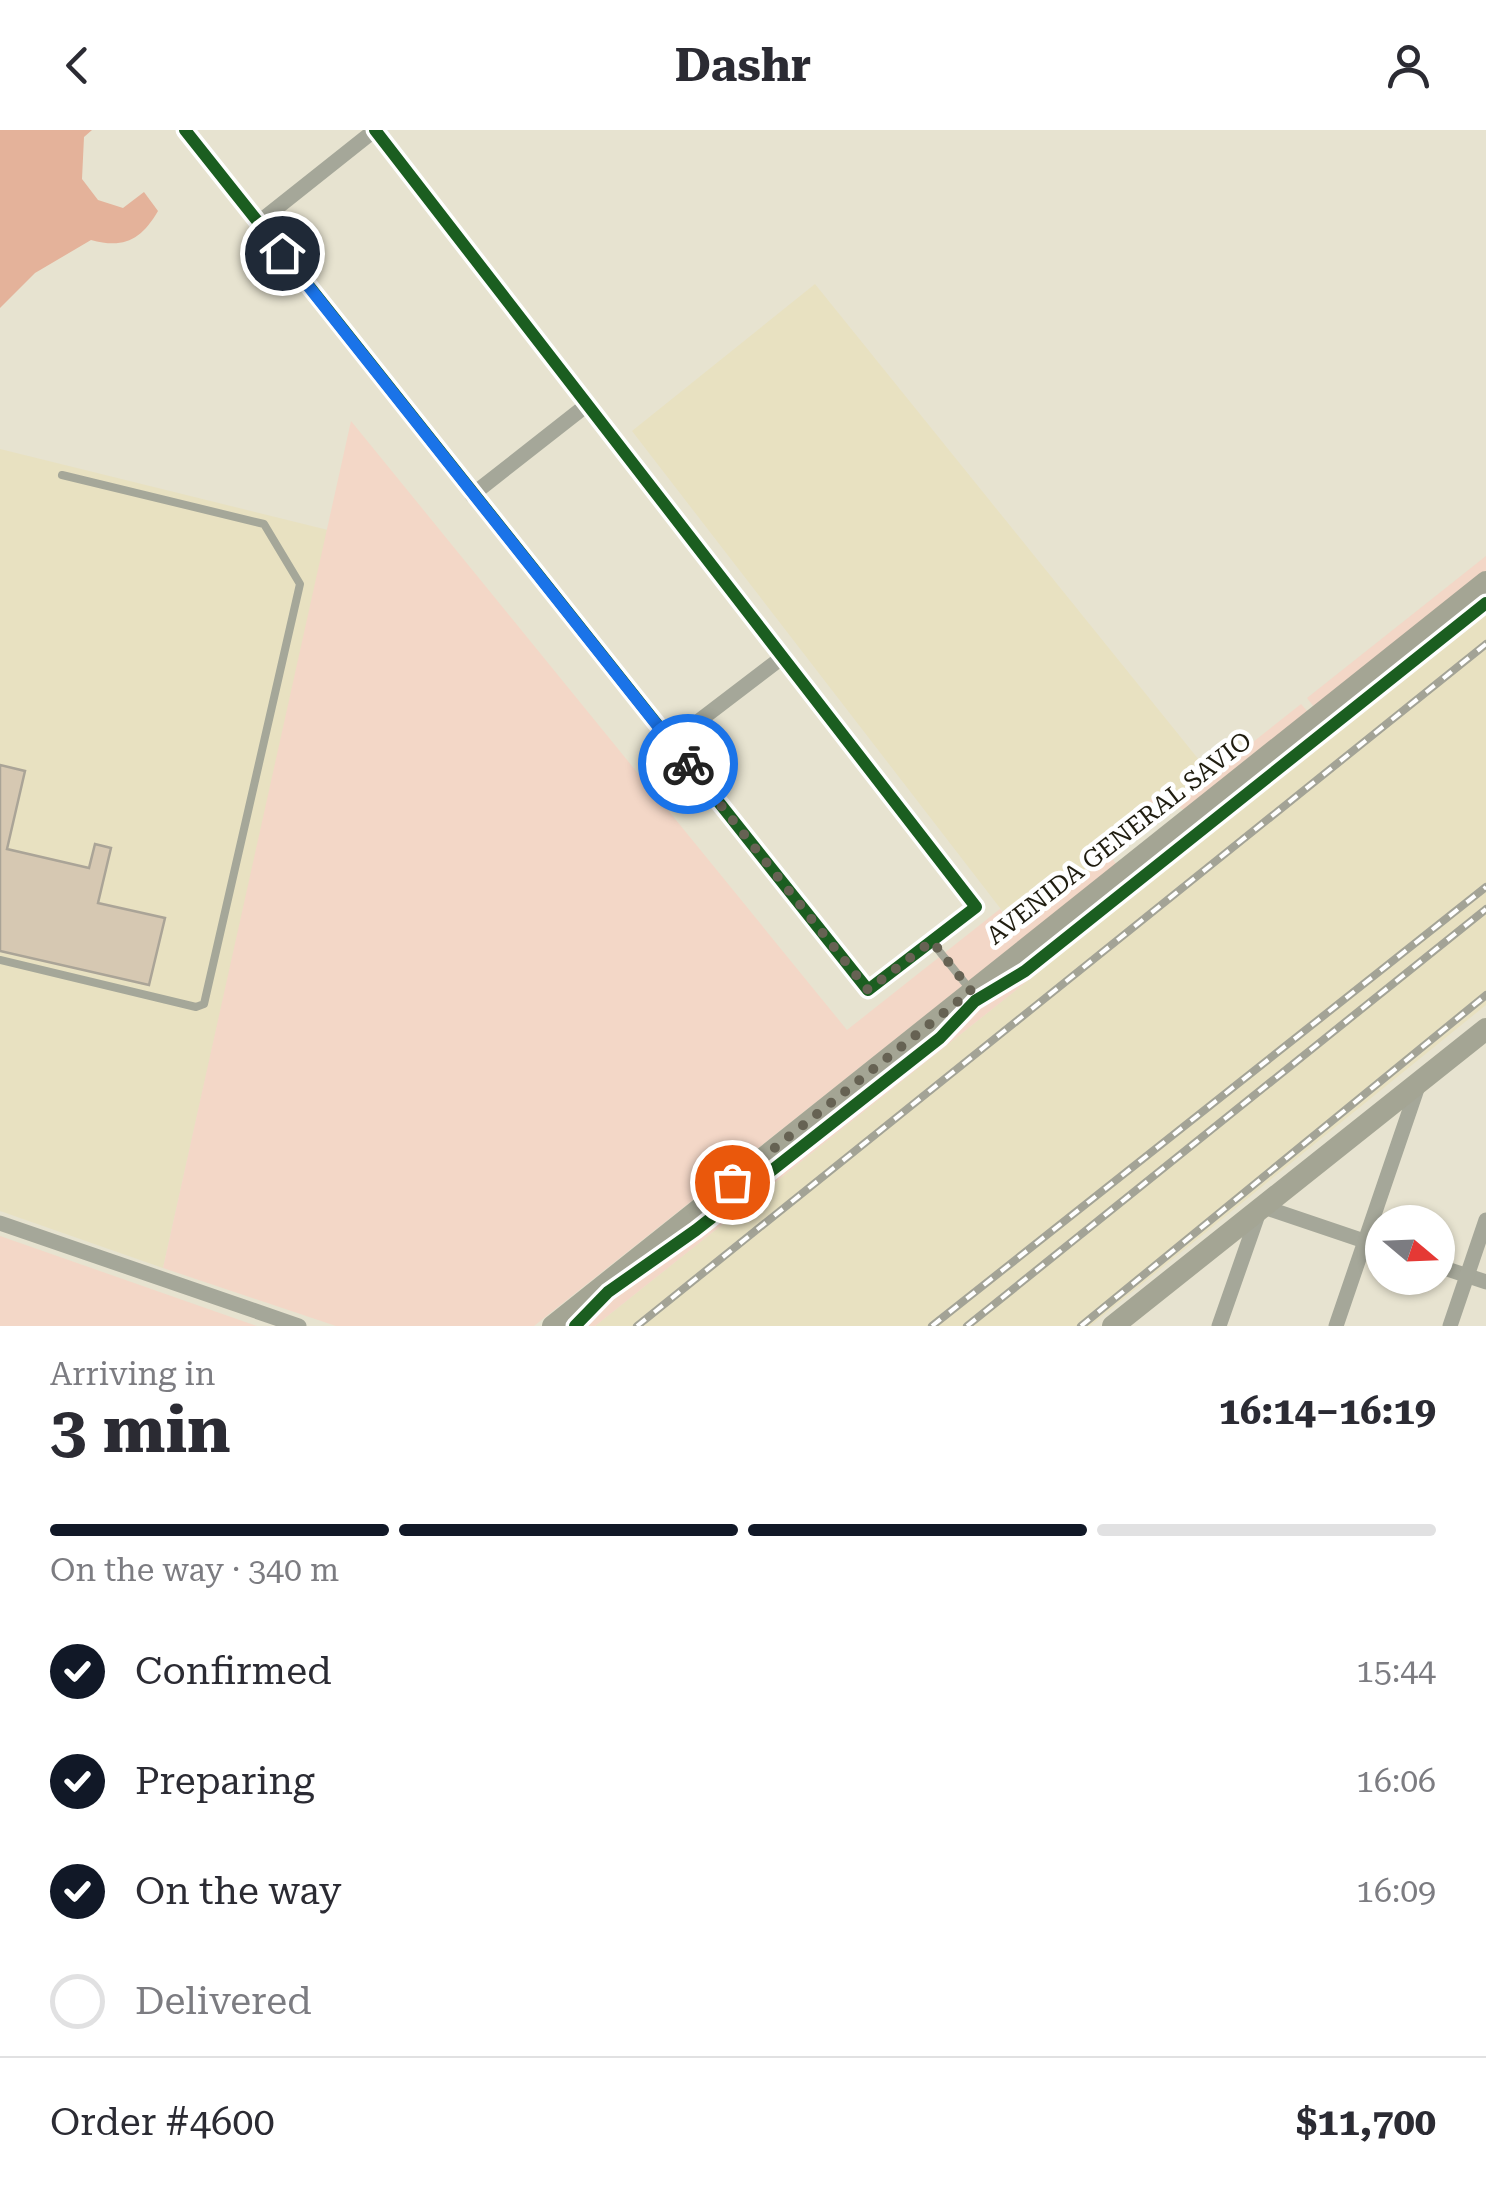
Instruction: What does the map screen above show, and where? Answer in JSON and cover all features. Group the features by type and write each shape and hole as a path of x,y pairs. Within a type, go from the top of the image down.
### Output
{"main road":[{"name":"AVENIDA GENERAL SAVIO","path":"553,1326 1486,582"},
{"path":"1113,1326 1486,1029"}],"street":[{"path":"185,130 472,494 868,990 976,906 374,131 258,222"},
{"path":"472,494 588,404"},
{"path":"670,743 784,656"},
{"path":"1377,1205 1418,1086"},
{"path":"1219,1326 1260,1206 1365,1241 1336,1326"},
{"path":"1450,1326 1486,1220"},
{"path":"0,1223 298,1326"},
{"path":"1455,1272 1486,1282"}],"lane":[{"path":"0,960 196,1007 204,1004 300,584 264,524 62,475"},
{"path":"932,941 971,991"}],"shaded area":[{"path":"0,130 92,130 84,137 82,179 98,200 123,208 144,192 158,211 145,229 130,240 91,240 35,273 0,308"},
{"path":"815,284 1212,776 1181,800 1169,785 1088,849 1099,865 1017,930 632,431"},
{"path":"351,421 847,1030 1000,909 1017,930 1099,865 1087,849 1129,817 1136,825 1106,849 1116,864 534,1326 336,1326 163,1268"},
{"path":"0,449 328,530 163,1268 0,1211"},
{"path":"1486,556 1486,571 1314,707 1307,698"},
{"path":"1486,592 1486,615 595,1326 566,1326"},
{"path":"1486,615 1486,1005 1090,1326 595,1326"},
{"path":"1301,704 1308,712 1184,810 1164,799 1148,811 1144,805 1169,785 1181,799"},
{"path":"0,1236 257,1326 0,1326"}],"building":[{"path":"0,765 25,771 7,849 89,868 95,844 111,848 98,903 165,918 149,985 0,951"}],"railway":[{"path":"637,1326 1486,644"},
{"path":"932,1326 1486,887"},
{"path":"967,1326 1486,909"},
{"path":"1081,1326 1486,995"}],"cycle path":[{"path":"185,130 868,990 976,907 375,130"},
{"path":"575,1326 608,1292 696,1230 940,1038 975,1001 1025,971 1486,603"}],"way so far":[{"path":"688,764 868,990 932,941 971,991 732,1182"}],"route":[{"path":"282,253 688,764"}]}
